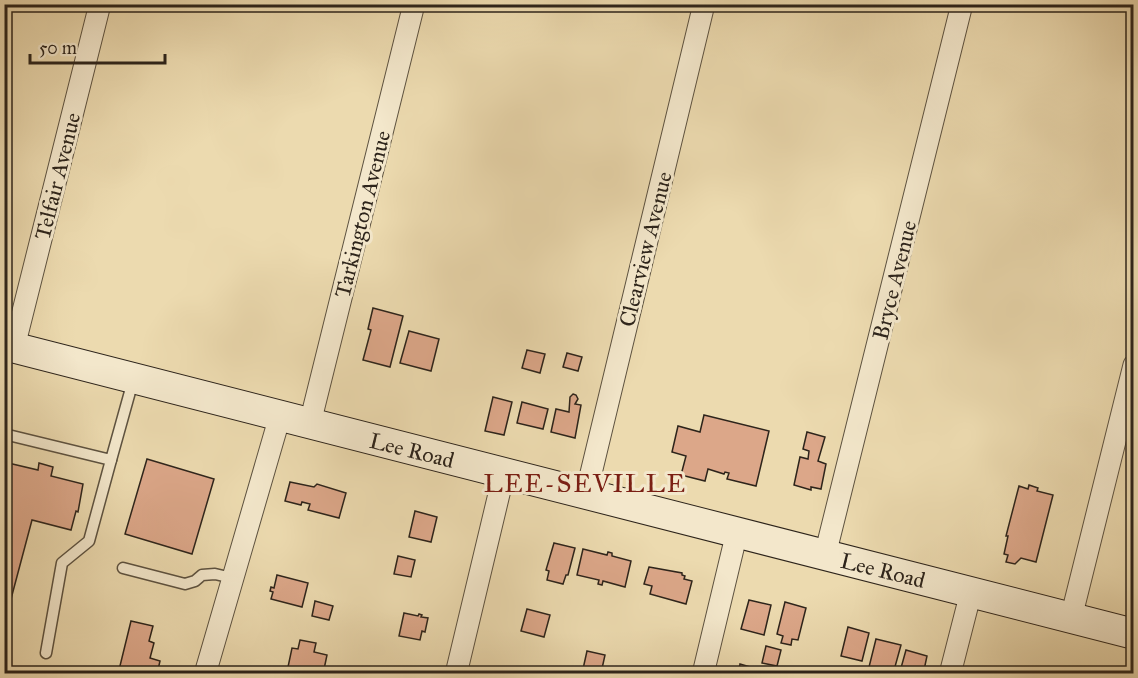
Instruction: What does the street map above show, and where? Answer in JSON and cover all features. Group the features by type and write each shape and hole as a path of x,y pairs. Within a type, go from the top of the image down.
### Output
{"main road":[{"name":"Lee Road","path":"9,346 1134,634"}],"street":[{"name":"Telfair Avenue","path":"9,346 100,4"},
{"name":"Tarkington Avenue","path":"310,423 414,4"},
{"name":"Clearview Avenue","path":"586,494 704,4"},
{"name":"Bryce Avenue","path":"825,555 962,4"},
{"path":"1071,618 1134,365"},
{"path":"205,674 280,416"},
{"path":"456,674 504,473"},
{"path":"703,674 737,532"},
{"path":"950,674 971,592"}],"lane":[{"path":"46,653 62,563 89,541 134,378"},
{"path":"4,434 111,460"},
{"path":"123,568 185,584 195,581 202,574 232,578"}],"building":[{"path":"373,308 403,316 390,367 363,360 371,330 368,329"},
{"path":"409,331 439,339 431,371 400,363"},
{"path":"527,350 545,354 540,373 522,368"},
{"path":"567,353 582,357 578,371 563,367"},
{"path":"573,394 578,399 575,404 581,405 575,438 551,432 556,409 569,412 570,397"},
{"path":"493,397 512,402 504,435 485,431"},
{"path":"522,402 548,409 543,429 517,423"},
{"path":"704,415 769,431 756,486 727,479 729,473 724,474 708,469 705,481 681,475 686,456 672,452 678,426 700,432"},
{"path":"807,432 825,437 818,461 826,464 821,489 811,487 811,490 794,485 800,457 808,459 809,451 803,449"},
{"path":"147,459 214,479 192,554 125,534"},
{"path":"4,462 38,470 39,463 53,467 51,476 83,484 78,512 76,511 71,530 32,520 7,614 4,613"},
{"path":"290,482 314,487 317,484 346,493 339,518 308,510 310,504 302,502 301,505 285,501"},
{"path":"1029,485 1038,488 1037,491 1053,495 1036,562 1021,558 1015,564 1006,562 1008,555 1004,554 1008,536 1006,536 1019,486 1028,489"},
{"path":"415,511 437,517 431,542 409,537"},
{"path":"554,543 575,548 568,575 563,584 547,580 549,571 546,570"},
{"path":"583,549 607,555 608,552 612,553 612,556 631,561 625,587 603,581 602,585 598,584 599,580 577,575"},
{"path":"398,556 415,560 411,577 394,574"},
{"path":"649,567 682,573 685,576 684,579 692,581 686,604 650,594 652,586 644,584"},
{"path":"277,575 308,583 302,607 271,599 273,592 270,591 271,587 274,588"},
{"path":"749,600 771,605 764,635 741,629"},
{"path":"315,601 333,606 329,620 312,616"},
{"path":"785,602 806,608 798,640 792,639 791,645 781,643 783,636 777,634"},
{"path":"527,609 550,615 544,637 521,631"},
{"path":"404,613 418,616 419,614 422,615 421,617 428,618 425,632 422,631 420,640 399,636"},
{"path":"131,621 153,626 149,641 154,643 150,658 160,661 157,674 118,674"},
{"path":"848,627 869,633 862,661 841,656"},
{"path":"876,639 901,645 893,674 868,671"},
{"path":"300,640 316,643 314,652 327,655 323,674 288,667 292,648 298,649"},
{"path":"766,646 781,650 777,666 762,663"},
{"path":"906,650 927,656 925,674 900,674 899,667 901,668"},
{"path":"587,651 605,655 601,673 583,669"},
{"path":"740,664 757,669 756,674 738,674"}],"district":[{"name":"LEE-SEVILLE","path":"585,483"}]}
